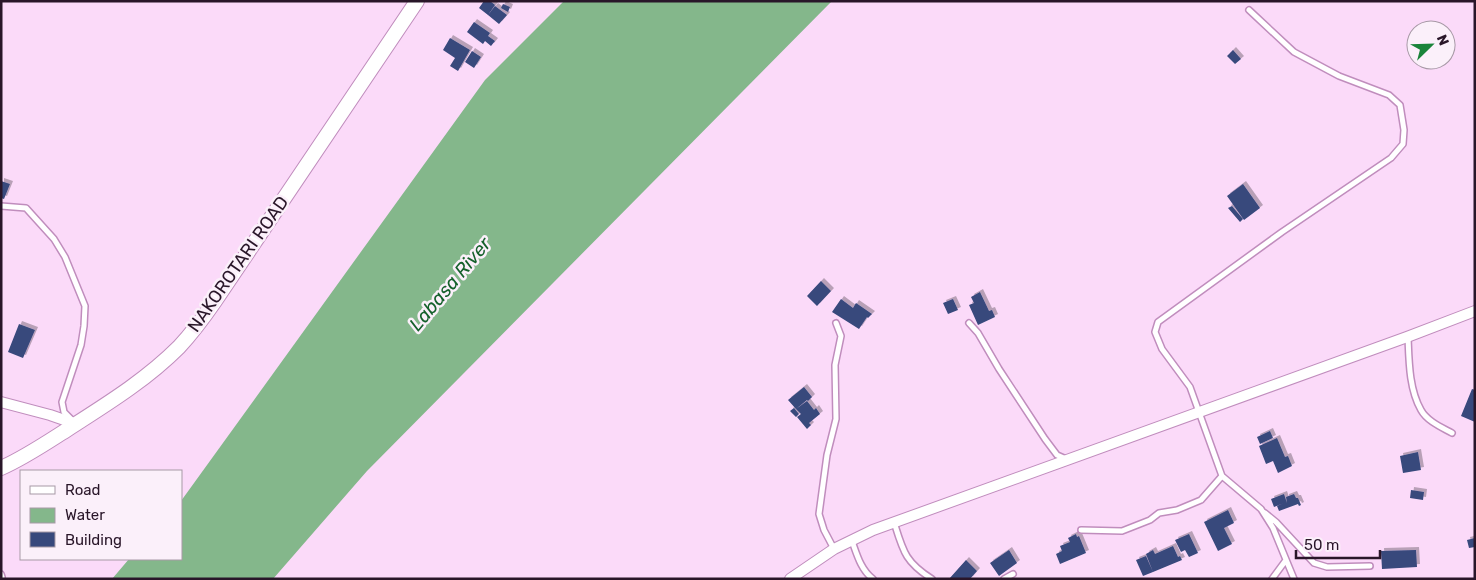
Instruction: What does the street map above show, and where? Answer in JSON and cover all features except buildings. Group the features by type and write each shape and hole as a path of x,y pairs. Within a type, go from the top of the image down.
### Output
{"street":[{"name":"NAKOROTARI ROAD","path":"1,468 112,401 153,370 179,346 198,324 417,1"},
{"path":"790,579 852,540 894,522 1408,337 1475,311"},
{"path":"1,402 76,424"}],"lane":[{"path":"1249,10 1294,52 1339,76 1389,95 1400,106 1404,130 1403,144 1391,158 1282,232 1158,322 1154,332 1162,349 1190,387 1222,476 1276,522 1314,563 1327,567 1370,566"},
{"path":"1,206 26,208 54,239 74,276 85,306 81,345 62,402 64,412 76,424"},
{"path":"834,550 824,530 820,514 827,455 836,419 835,365 841,336 836,323"},
{"path":"969,323 978,333 1045,439 1057,455 1067,460"},
{"path":"1408,337 1413,386 1421,411 1434,423 1452,433"},
{"path":"1081,530 1122,531 1150,520 1159,513 1177,510 1201,500 1222,476"},
{"path":"1261,509 1273,528 1294,579"},
{"path":"894,522 905,556 919,571 932,579"},
{"path":"852,540 866,573 873,579"},
{"path":"1272,579 1286,560"},
{"path":"1004,579 1013,574"}],"water":[{"name":"Labasa River","path":"564,1 832,1 367,471 273,579 112,579 128,560 182,560 182,500 485,80"}]}
